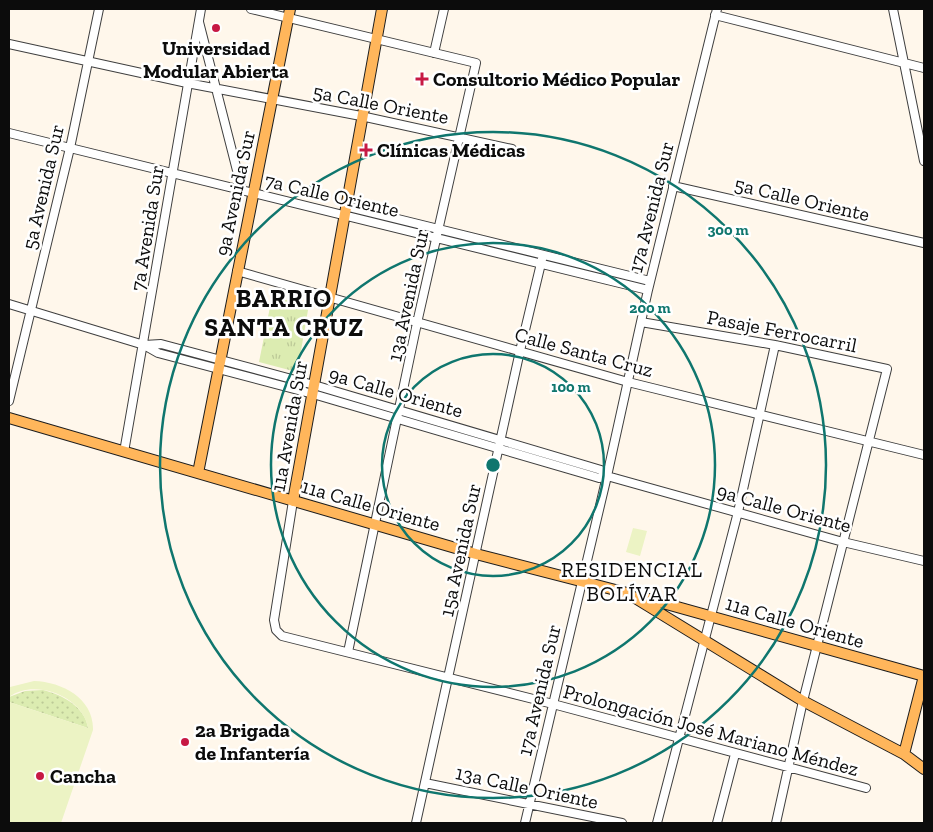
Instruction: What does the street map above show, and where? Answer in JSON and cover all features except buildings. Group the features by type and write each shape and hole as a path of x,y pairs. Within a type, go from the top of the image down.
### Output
{"main road":[{"name":"11a Avenida Sur","path":"293,501 361,116 382,9"},
{"name":"9a Avenida Sur","path":"198,473 289,14"},
{"name":"11a Calle Oriente","path":"9,418 476,554 581,580 924,676"},
{"path":"627,593 803,701 904,754 924,769"},
{"path":"904,754 924,676"}],"street":[{"name":"5a Avenida Sur","path":"9,401 70,148 86,60 99,9"},
{"name":"7a Avenida Sur","path":"124,452 201,9"},
{"path":"251,9 289,14 376,40 434,54 444,9"},
{"path":"893,9 924,160"},
{"path":"716,12 924,68"},
{"name":"17a Avenida Sur","path":"525,823 607,476 650,281 716,12"},
{"path":"199,21 242,190"},
{"name":"5a Calle Oriente","path":"9,44 187,84 361,116 512,149"},
{"name":"13a Avenida Sur","path":"348,652 417,323 476,63 434,54"},
{"name":"7a Calle Oriente","path":"9,133 254,194 344,210 438,233 542,259 648,290"},
{"name":"5a Calle Oriente","path":"673,186 924,243"},
{"name":"7a Calle Oriente","path":"542,259 650,281"},
{"name":"15a Avenida Sur","path":"416,823 542,259"},
{"name":"Calle Santa Cruz","path":"237,271 329,299 628,382 924,454"},
{"name":"9a Calle Oriente","path":"9,304 144,345 161,344 219,364 501,439 601,470 607,476"},
{"name":"Pasaje Ferrocarril","path":"641,322 775,345 887,369 868,441"},
{"path":"658,823 738,512 775,345"},
{"name":"9a Calle Oriente","path":"314,389 398,420 598,478 607,476 843,542 924,561"},
{"path":"776,823 803,701 868,441"},
{"name":"11a Avenida Sur","path":"286,637 277,632 274,620 293,501"},
{"name":"Prolongación José Mariano Méndez","path":"286,637 553,704 866,788"},
{"path":"717,823 735,754"},
{"name":"13a Calle Oriente","path":"425,782 622,823"}],"green space":[{"path":"272,297 304,304 308,310 298,368 293,371 259,362"},
{"path":"633,528 647,531 640,556 626,552"},
{"name":"Cancha","path":"34,681 56,685 75,694 88,709 92,719 93,730 61,823 9,823 9,702 88,728 84,717 77,707 56,693 31,689 9,697 10,687"},
{"path":"43,690 58,695 78,708 83,714 88,728 9,702 9,697 25,691"}],"place":[{"name":"Universidad Modular Abierta","path":"216,28"},
{"name":"Consultorio Médico Popular","path":"422,79"},
{"name":"Clínicas Médicas","path":"366,150"},
{"name":"2a Brigada de Infantería","path":"185,742"},
{"name":"Cancha","path":"40,776"}],"district":[{"name":"BARRIO SANTA CRUZ","path":"284,312"},
{"name":"RESIDENCIAL BOLÍVAR","path":"632,582"}]}
